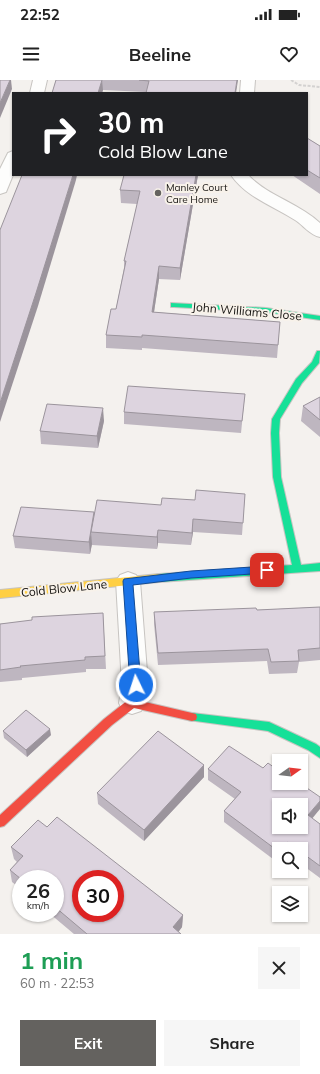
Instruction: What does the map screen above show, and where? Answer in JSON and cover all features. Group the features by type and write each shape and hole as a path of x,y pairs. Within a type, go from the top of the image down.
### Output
{"street":[{"path":"38,92 40,80"},
{"path":"247,92 248,80"},
{"path":"0,188 12,158"},
{"path":"241,176 244,181 253,188 303,218 320,232"},
{"name":"John Williams Close","path":"174,305 291,312 320,318"},
{"path":"297,568 277,477 275,433 276,419 299,381 315,363 320,353"},
{"name":"Cold Blow Lane","path":"0,594 191,575 320,567"},
{"path":"0,822 108,722 132,704 136,685 128,581"},
{"path":"132,704 197,718 269,727 312,747 320,753"}],"path":[{"path":"291,80 298,85 320,87"}],"building":[{"path":"0,80 10,80 0,103"},
{"path":"56,80 102,80 98,92 52,92"},
{"path":"139,80 237,80 235,92 146,92 149,81"},
{"path":"308,139 320,146 320,178 308,171"},
{"path":"22,176 73,176 0,403 0,230"},
{"path":"124,176 196,176 180,268 159,266 152,312 280,322 278,345 142,335 142,337 106,335 111,309 116,309 126,261 124,261 140,191 120,190"},
{"path":"128,386 245,394 242,421 124,412"},
{"path":"320,397 320,420 303,406"},
{"path":"47,404 103,408 97,436 40,431"},
{"path":"196,490 245,494 243,523 193,519 192,533 158,530 157,537 91,532 97,500 161,505 162,498 195,500"},
{"path":"21,507 94,512 89,542 13,536"},
{"path":"320,607 320,648 298,650 299,661 271,662 268,649 158,653 154,612"},
{"path":"103,613 105,656 85,657 85,660 20,666 21,667 0,670 0,624 32,620 32,617"},
{"path":"26,710 50,729 26,750 3,731"},
{"path":"158,731 204,765 144,830 97,793"},
{"path":"229,746 263,768 268,763 272,766 272,790 308,790 308,789 320,797 320,801 308,815 320,824 320,866 308,857 308,842 272,842 272,847 224,811 241,792 208,769"},
{"path":"57,817 183,915 173,927 181,934 87,934 73,922 124,922 124,870 72,870 72,921 64,915 64,870 12,870 12,872 10,870 23,856 11,847 38,820 47,827"}],"traffic: fast":[{"path":"174,305 266,310 320,318"},
{"path":"297,568 277,477 275,433 276,419 299,381 315,363 320,353"},
{"path":"159,578 320,567"},
{"path":"192,717 269,727 312,747 320,753"}],"traffic: slow":[{"path":"0,594 159,578"}],"traffic: jam":[{"path":"0,822 108,722 132,703 192,717"}],"place":[{"name":"Manley Court Care Home","path":"158,193"}],"route":[{"path":"136,685 130,590 128,581 267,570"}]}
